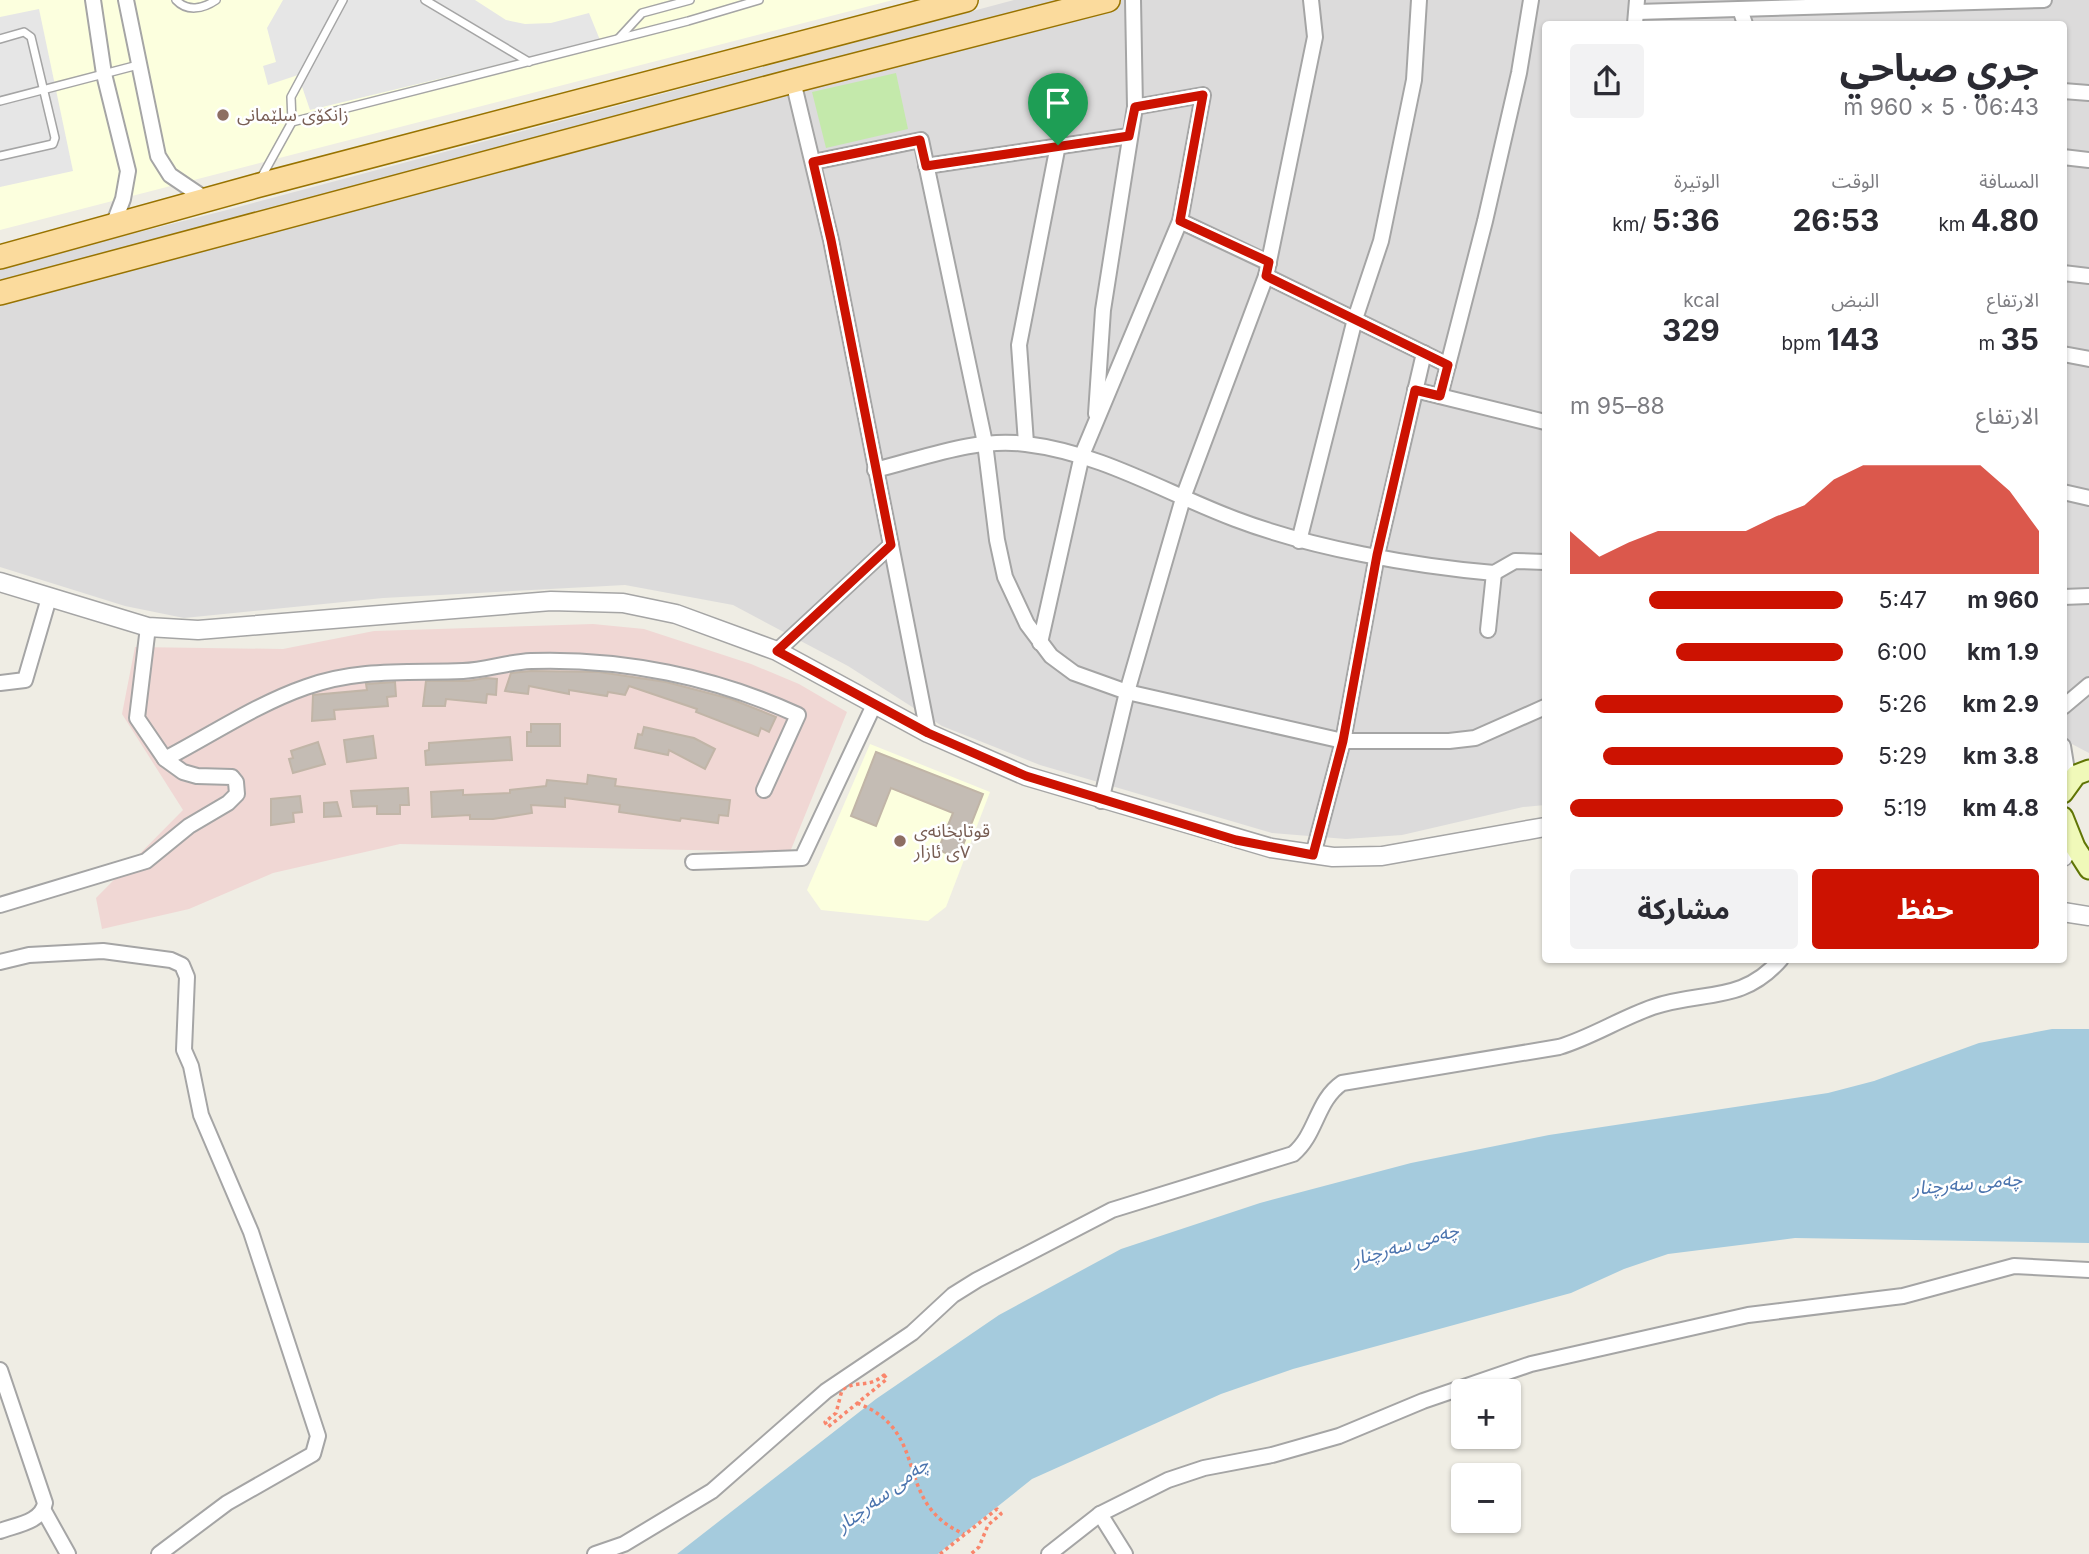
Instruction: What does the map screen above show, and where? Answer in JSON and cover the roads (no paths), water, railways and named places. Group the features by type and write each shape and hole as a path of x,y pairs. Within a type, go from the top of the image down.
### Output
{"main road":[{"path":"4,251 33,249 256,186 966,0"},
{"path":"0,293 793,80 1108,0"},
{"path":"2067,787 2078,773 2089,770"},
{"path":"2068,849 2089,869"}],"street":[{"path":"93,0 104,74 128,171 123,200 112,228"},
{"path":"126,0 138,65 163,167 189,190 208,201"},
{"path":"1095,426 1103,310 1135,107 1133,0"},
{"path":"1101,801 1127,692 1184,495 1267,269 1315,37 1311,0"},
{"path":"1299,541 1355,319 1381,241 1414,80 1419,0"},
{"path":"1440,396 1519,73 1531,0"},
{"path":"1636,12 1666,18 1740,9 2044,0"},
{"path":"1740,9 1744,21"},
{"path":"793,80 831,240 928,733"},
{"path":"2067,91 2089,93"},
{"path":"1040,643 1082,455 1180,221 1203,95 1135,107"},
{"path":"926,166 1129,136"},
{"path":"813,162 920,140 985,443 997,540 1005,577 1021,613 1051,656 1074,673 1127,692 1343,741 1449,741 1475,738 1542,707"},
{"path":"1026,443 1019,345 1058,145"},
{"path":"2067,157 2089,160"},
{"path":"1180,221 1355,319 1448,365"},
{"path":"2067,273 2089,276"},
{"path":"1313,855 1343,741 1377,555 1424,353"},
{"path":"2067,355 2089,359"},
{"path":"1415,390 1542,421"},
{"path":"875,470 985,443 1026,443 1082,455 1184,495 1231,518 1299,541 1494,573 1515,561 1542,562"},
{"path":"2067,493 2089,498"},
{"path":"777,651 891,545"},
{"path":"1488,630 1494,573"},
{"path":"0,582 148,627 231,629 538,602 604,602 676,614 777,651 928,733 1026,776 1236,840 1313,855 1348,858 1391,855 1542,828"},
{"path":"2067,597 2089,596"},
{"path":"0,682 25,680 49,598"},
{"path":"0,905 146,861 189,826 228,803 237,794 236,782 232,777 197,776 183,772 165,759 137,718 148,627"},
{"path":"165,759 292,693 334,679 385,671 468,671 513,663 574,661 705,680 745,692 798,715 764,790"},
{"path":"2067,704 2089,685"},
{"path":"693,862 802,858 874,705"},
{"path":"2067,913 2089,916"},
{"path":"0,962 29,955 103,951 161,958 182,965 187,977 184,1050 196,1084 201,1115 251,1231 318,1436 313,1454 227,1503 159,1554"},
{"path":"595,1554 624,1544 712,1491 826,1391 912,1333 953,1295 977,1280 1112,1210 1293,1154 1307,1139 1324,1100 1342,1083 1559,1047 1584,1039 1654,1006 1728,995 1749,987 1768,974 1778,963"},
{"path":"1049,1554 1100,1514 1168,1480 1204,1468 1328,1440 1477,1381 1586,1349 1748,1315 1903,1296 2014,1266 2089,1270"},
{"path":"0,1370 43,1491 44,1511 68,1554"},
{"path":"0,1531 44,1511"},
{"path":"1100,1514 1125,1554"}],"lane":[{"path":"176,0 192,8 204,7 216,0"},
{"path":"256,186 292,122 291,97 342,0"},
{"path":"425,0 529,62"},
{"path":"619,39 642,13 690,0"},
{"path":"292,122 619,39 759,0"},
{"path":"0,39 24,32 31,37 46,89 55,138 53,144 0,156"},
{"path":"0,101 138,65"}],"water":[{"name":"چەمی سەرچنار","path":"2052,1029 2089,1029 2089,1243 1795,1238 1668,1254 1624,1269 1571,1293 1293,1369 1221,1394 1032,1479 938,1554 677,1554 876,1399 999,1315 1121,1249 1260,1203 1411,1163 1549,1135 1828,1093 1874,1081 1979,1043"}],"place":[{"name":"زانکۆی سلێمانی","path":"223,115"},
{"name":"قوتابخانەی ٧ی ئازار","path":"900,841"}]}
